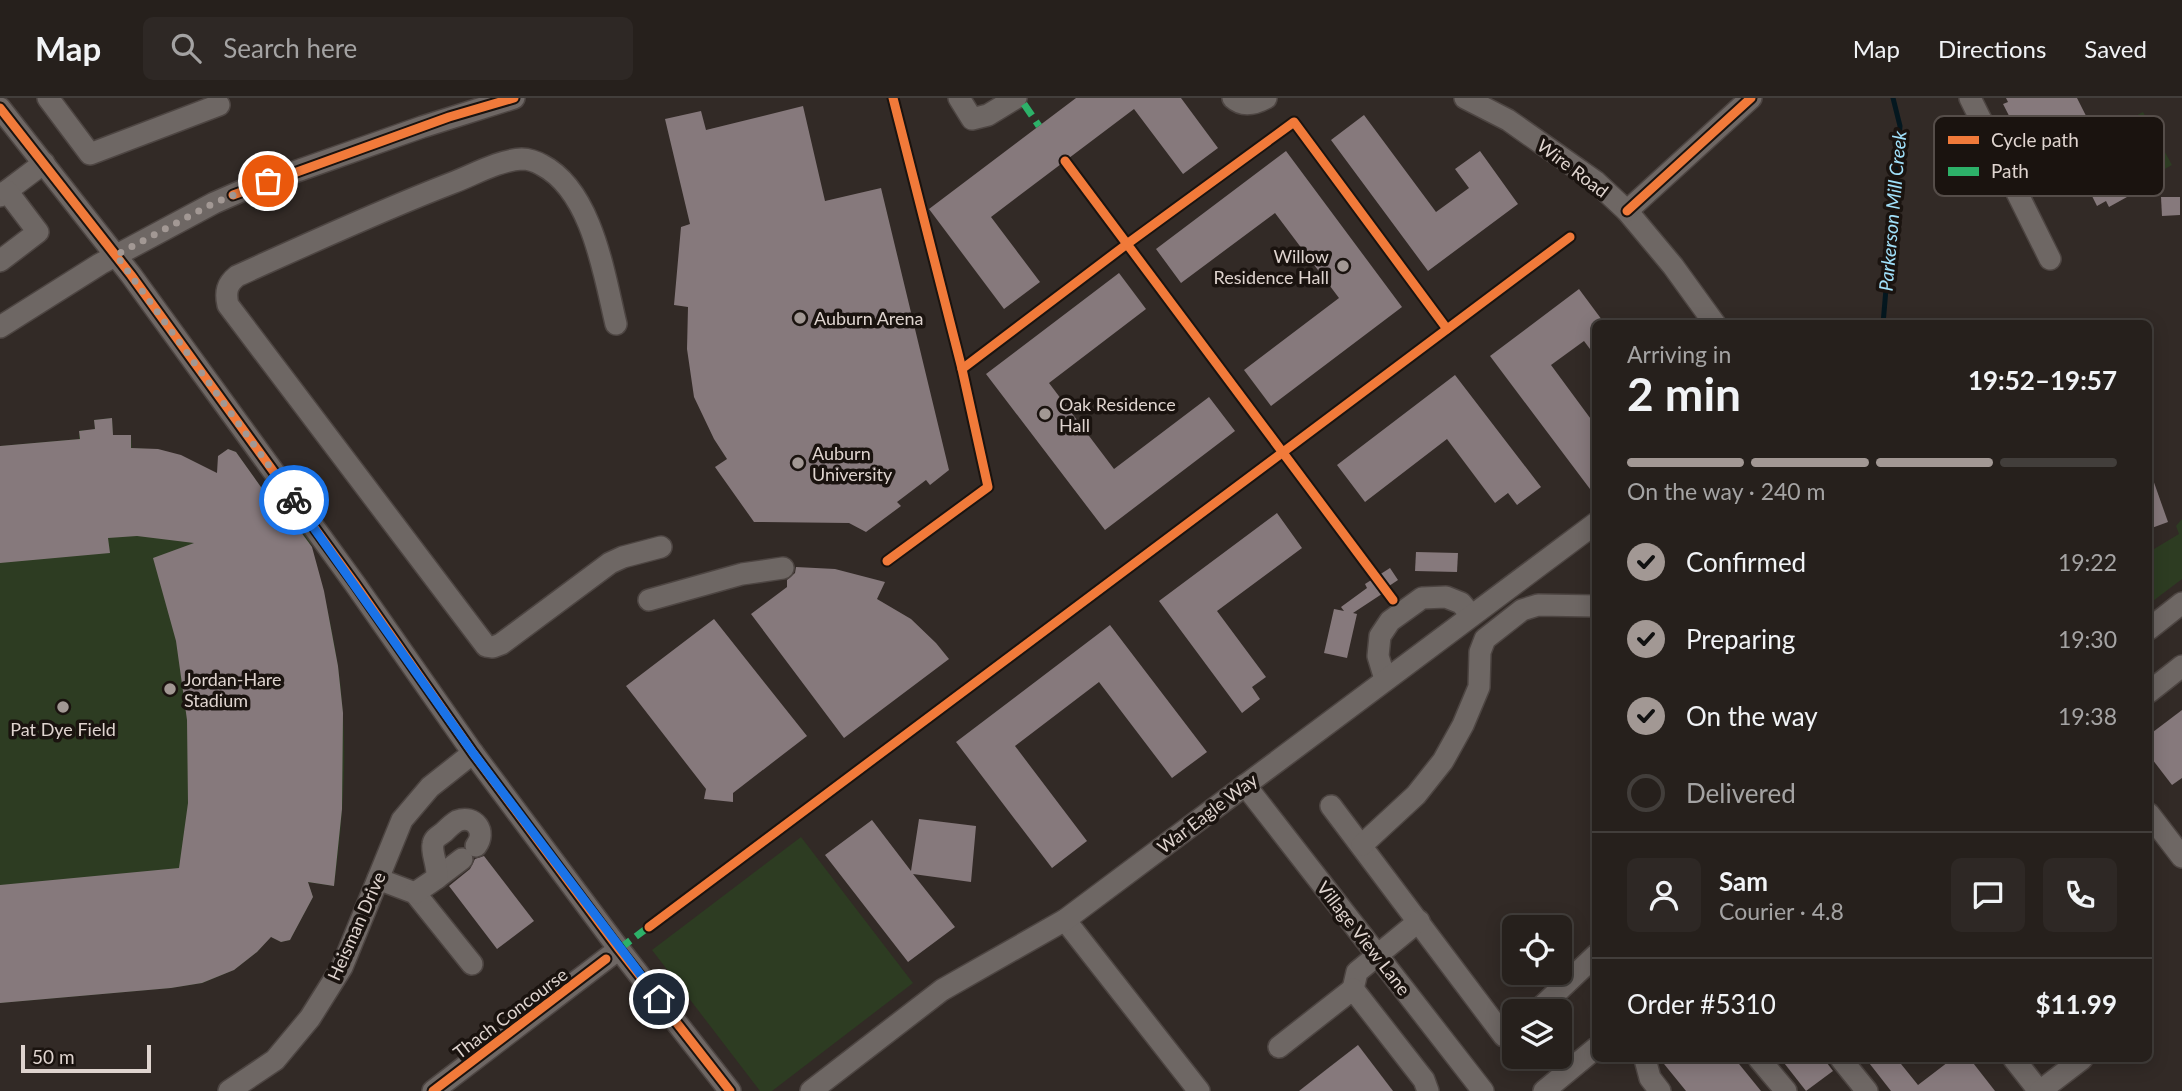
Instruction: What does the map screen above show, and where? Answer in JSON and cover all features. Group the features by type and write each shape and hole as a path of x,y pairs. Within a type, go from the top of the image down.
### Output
{"street":[{"path":"48,98 90,154 219,105"},
{"path":"0,327 116,255 214,203 246,189 449,117 514,98"},
{"path":"959,98 972,119 988,115 1016,98"},
{"path":"1233,98 1241,103 1252,104 1266,98"},
{"name":"Wire Road","path":"1465,98 1508,120 1595,181 1627,211 1712,320"},
{"path":"1627,211 1751,98"},
{"path":"1970,98 1979,116"},
{"path":"0,108 116,255 355,584 612,954 730,1091"},
{"path":"616,324 588,221 576,197 554,172 540,163 523,159 437,189 249,270 230,282 226,297 228,305 486,646 501,644 610,563 661,547"},
{"path":"0,261 38,232 3,193 44,163"},
{"path":"2019,196 2050,259"},
{"name":"War Eagle Way","path":"811,1091 942,990 1065,920 1592,526"},
{"path":"649,600 742,573 783,568"},
{"path":"1385,679 1378,656 1381,636 1390,621 1422,598 1446,597 1461,603 1471,615"},
{"path":"2152,627 2182,603"},
{"path":"1362,845 1416,795 1443,761 1463,725 1479,687 1480,652 1485,639 1522,610 1538,605 1592,606"},
{"path":"2152,690 2182,666"},
{"name":"Heisman Drive","path":"229,1091 275,1059 310,1018 342,967 402,820 430,787 473,753"},
{"name":"Village View Lane","path":"1245,785 1483,1091"},
{"path":"1331,806 1502,1033"},
{"path":"2152,818 2182,857"},
{"path":"415,893 437,878 469,853 481,840 481,831 475,823 466,819 456,822 435,839 432,847 438,868 437,878"},
{"path":"377,879 415,893 472,964"},
{"path":"1065,920 1199,1091"},
{"path":"1279,1047 1353,989 1357,971 1419,921"},
{"name":"Thach Concourse","path":"433,1091 612,954"},
{"path":"1550,999 1592,959"},
{"path":"1353,989 1424,1080 1428,1091"},
{"path":"1544,1091 1592,1051"},
{"path":"1762,1062 1786,1091"},
{"path":"1843,1062 1867,1091"},
{"path":"2016,1062 2039,1091 2078,1062"}],"green space":[{"path":"2164,150 2172,165 2164,169"},
{"name":"Jordan-Hare Stadium","path":"112,418 113,435 131,435 132,448 176,454 216,476 228,449 236,452 270,500 266,515 299,504 335,645 341,693 344,776 334,886 299,881 310,888 313,897 290,940 281,942 266,934 268,940 234,970 203,983 0,1003 0,446 79,439 79,431 83,430 84,439 95,428 94,420"},
{"path":"2182,519 2182,579 2152,602 2152,550 2179,534 2176,526"},
{"path":"801,837 913,983 772,1091 760,1091 652,950"}],"building":[{"path":"1076,98 1181,98 1218,148 1183,174 1134,109 991,217 1040,282 1004,309 929,209"},
{"path":"2006,98 2077,98 2086,116 2009,116 2003,104 2008,102"},
{"name":"Auburn Arena","path":"803,106 825,201 881,188 949,470 930,485 926,480 897,502 901,506 866,532 849,523 754,522 715,467 727,459 694,397 687,349 688,307 674,305 681,227 690,224 665,119 701,111 706,130"},
{"path":"1364,115 1436,212 1469,188 1455,169 1480,151 1518,204 1428,271 1331,140"},
{"name":"Willow Residence Hall","path":"1286,151 1402,307 1271,406 1244,370 1339,298 1275,213 1181,283 1156,249"},
{"path":"2092,196 2127,197 2109,207 2106,201 2097,206"},
{"path":"2161,197 2180,197 2180,215 2162,216"},
{"name":"Oak Residence Hall","path":"1119,273 1146,309 1049,383 1114,469 1209,397 1235,431 1105,530 986,374"},
{"path":"1579,289 1602,320 1592,320 1592,352 1584,341 1551,365 1592,421 1592,492 1490,356"},
{"path":"1455,375 1541,487 1517,505 1508,493 1495,503 1447,439 1365,502 1337,465"},
{"name":"Jordan-Hare Stadium","path":"112,418 113,435 131,435 131,448 158,449 181,455 217,473 218,456 228,449 236,452 278,511 284,509 312,547 324,591 338,666 343,713 342,809 334,886 308,882 313,897 290,940 281,942 271,937 234,970 202,983 0,1003 0,885 179,868 188,803 187,720 176,641 153,558 194,543 137,536 108,538 110,553 0,563 0,446 80,439 79,431 95,429 94,420"},
{"path":"2152,477 2168,522 2152,528"},
{"path":"1277,513 1302,548 1217,611 1266,677 1252,687 1260,699 1242,713 1159,601"},
{"path":"1416,552 1458,553 1457,572 1415,571"},
{"path":"796,567 835,569 885,582 877,599 911,619 949,659 844,738 751,614 787,587 787,580 795,573"},
{"path":"1390,568 1398,580 1389,586 1391,588 1353,613 1357,614 1347,658 1324,653 1334,609 1344,611 1341,607 1367,588 1365,584"},
{"path":"714,619 807,736 733,793 733,802 704,799 706,789 626,686"},
{"path":"1110,625 1207,752 1172,778 1099,682 1015,746 1087,841 1052,868 956,742"},
{"path":"2182,710 2182,778 2172,785 2152,759 2152,733"},
{"path":"919,819 976,826 971,882 913,874 955,927 908,962 825,855 872,820 911,871"},
{"path":"484,856 534,921 497,949 449,886 470,869 475,859"},
{"path":"1358,1045 1393,1091 1299,1091 1327,1069"},
{"path":"1662,1062 1737,1062 1761,1091 1686,1091"},
{"path":"1783,1062 1826,1062 1833,1071 1806,1091"},
{"path":"1868,1062 1899,1062 1918,1085 1948,1062 1972,1062 1995,1091 1891,1091"}],"waterway":[{"name":"Parkerson Mill Creek","path":"1883,320 1900,126 1893,98"}],"marked path":[{"path":"1024,104 1039,126"},
{"path":"619,949 654,923"}],"cycle path":[{"path":"233,195 449,117 514,98"},
{"path":"893,98 962,369"},
{"path":"1627,211 1751,98"},
{"path":"0,108 131,275 355,584 473,753 619,949 730,1091"},
{"path":"1393,600 1127,244 1294,122 1447,329"},
{"path":"887,561 988,487 962,369 1127,244 1065,161"},
{"path":"649,927 1570,237"},
{"path":"433,1091 606,959"}],"way so far":[{"path":"268,181 214,203 116,255 294,500"}],"place":[{"name":"Willow Residence Hall","path":"1343,266"},
{"name":"Auburn Arena","path":"800,318"},
{"name":"Oak Residence Hall","path":"1045,414"},
{"name":"Auburn University","path":"798,463"},
{"name":"Jordan-Hare Stadium","path":"170,689"},
{"name":"Pat Dye Field","path":"63,707"}],"route":[{"path":"294,500 473,753 659,999"}]}
